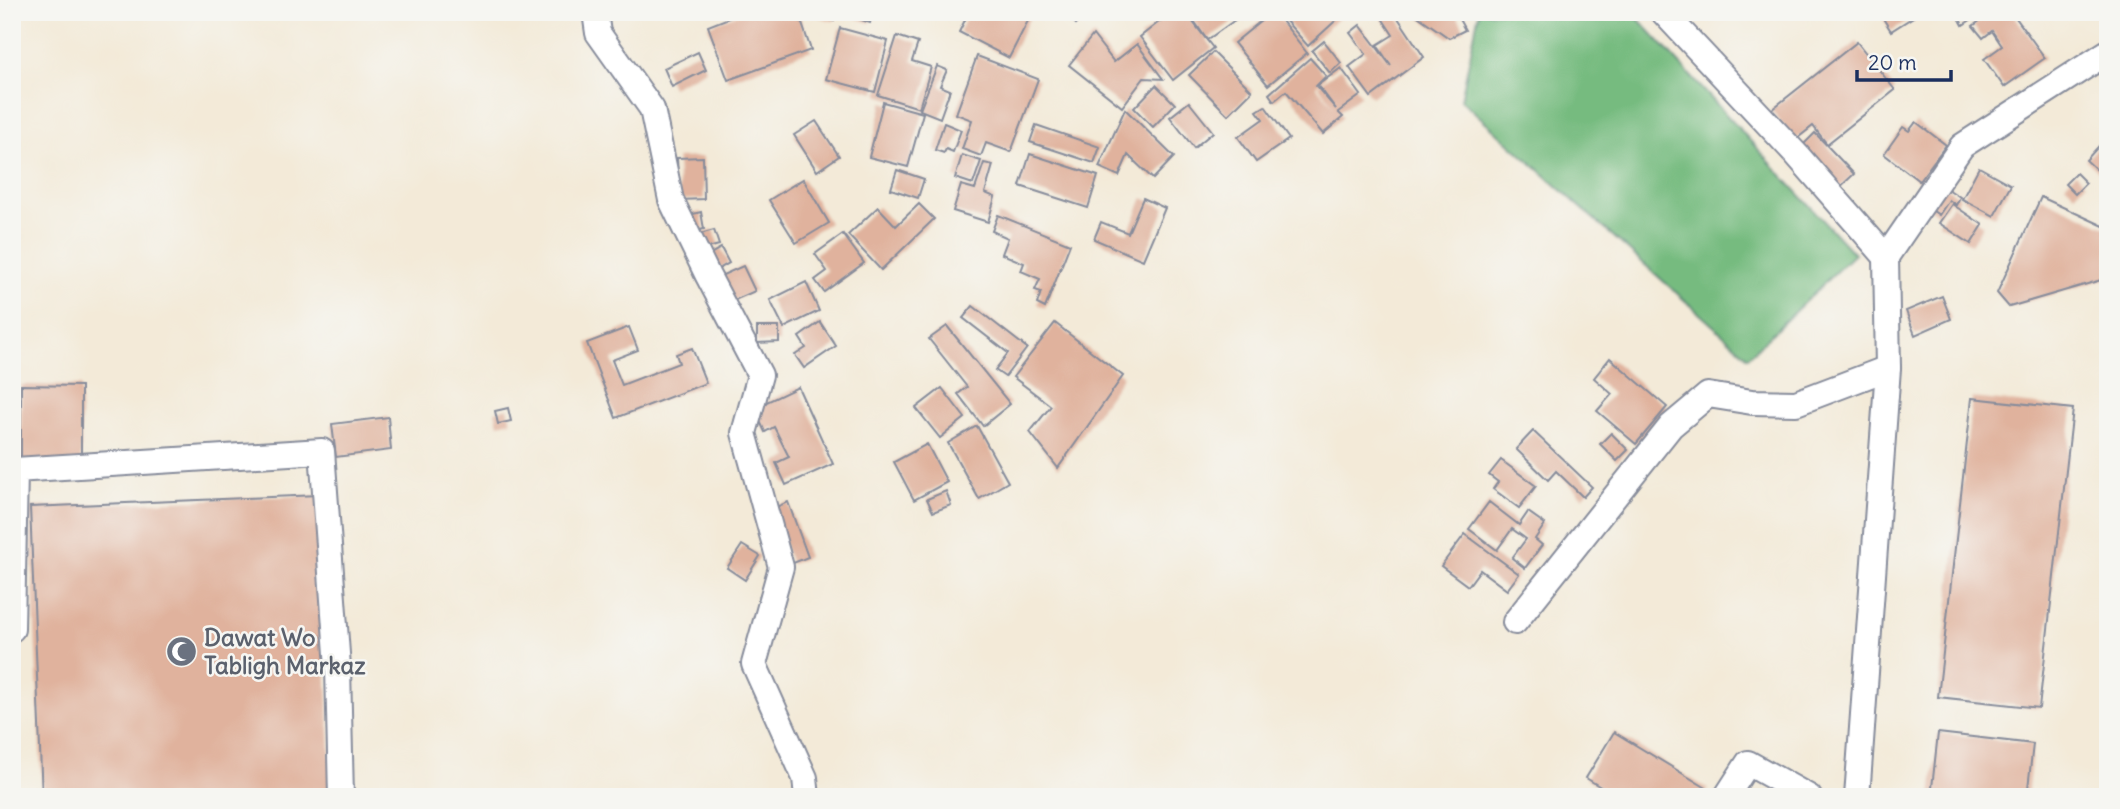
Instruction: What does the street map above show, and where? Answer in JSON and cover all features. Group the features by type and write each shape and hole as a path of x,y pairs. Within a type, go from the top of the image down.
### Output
{"street":[{"path":"595,12 598,33 652,109 671,200 761,375 744,433 780,567 754,664 805,778 807,797"},
{"path":"1663,12 1797,155 1886,257"},
{"path":"1857,797 1888,368 1886,257 1962,146 2108,52"},
{"path":"1515,622 1671,426 1708,395 1752,402 1796,402 1888,368"},
{"path":"12,629 15,470 322,452 338,667 341,797"},
{"path":"1726,797 1748,763 1809,797"}],"green space":[{"path":"1479,12 1632,12 1854,254 1748,357 1461,100"}],"building":[{"path":"744,12 798,12 811,50 728,80 708,26"},
{"path":"813,12 837,12 834,21 812,15"},
{"path":"839,12 873,12 870,23"},
{"path":"969,12 1025,12 1031,15 1009,58 959,32"},
{"path":"1064,12 1088,12 1076,24"},
{"path":"1160,12 1185,12 1213,48 1173,80 1140,37 1164,18"},
{"path":"1188,12 1246,12 1207,40"},
{"path":"1275,12 1307,53 1268,85 1234,43"},
{"path":"1278,12 1345,12 1308,46"},
{"path":"1378,12 1394,12 1424,57 1371,97 1349,67 1366,54 1350,33 1360,25 1391,66 1377,45 1393,35"},
{"path":"1412,12 1455,12 1465,30 1449,38"},
{"path":"1879,12 1921,12 1891,31"},
{"path":"1956,12 1976,12 1978,15 1963,25"},
{"path":"1981,12 2017,12 2014,15 2045,58 2004,87 1984,59 2002,46 1992,31 1983,38 1973,26 1985,17"},
{"path":"840,28 888,41 875,92 826,79"},
{"path":"1093,35 1114,62 1137,44 1163,79 1144,78 1122,107 1069,65"},
{"path":"897,36 918,43 912,61 931,67 919,108 878,95"},
{"path":"1324,41 1341,63 1330,73 1312,51"},
{"path":"1857,42 1895,90 1827,144 1813,126 1795,140 1771,110"},
{"path":"698,52 706,70 672,87 664,68"},
{"path":"1213,52 1252,91 1228,115 1189,75"},
{"path":"977,56 1038,79 1011,152 986,143 981,156 962,149 972,120 956,114"},
{"path":"1310,58 1326,76 1316,86 1336,109 1318,85 1341,68 1361,95 1338,112 1343,117 1323,134 1286,91 1274,101 1269,94"},
{"path":"937,66 947,70 940,86 950,90 940,118 920,110"},
{"path":"1156,85 1175,104 1153,127 1134,108"},
{"path":"883,102 923,113 908,167 869,157"},
{"path":"1189,102 1213,132 1194,148 1170,117"},
{"path":"1265,106 1289,139 1256,162 1238,137 1263,119 1257,111"},
{"path":"1125,109 1174,157 1153,179 1128,155 1119,176 1099,167"},
{"path":"816,121 839,156 817,171 794,135"},
{"path":"1916,122 1946,145 1919,181 1884,154 1903,127 1909,131"},
{"path":"944,123 961,130 953,152 946,149 944,153 935,150"},
{"path":"1036,125 1100,147 1094,163 1030,142"},
{"path":"1815,133 1854,174 1838,189 1800,148"},
{"path":"2108,136 2108,180 2086,160"},
{"path":"1030,154 1098,176 1088,208 1020,186"},
{"path":"962,155 981,161 973,184 955,178"},
{"path":"703,157 704,199 679,200 677,158"},
{"path":"984,163 993,165 985,193 995,197 988,222 953,211 961,185 975,189"},
{"path":"1979,167 2011,185 1994,216 1962,199"},
{"path":"897,170 924,179 918,198 891,189"},
{"path":"2076,173 2086,183 2075,194 2065,184"},
{"path":"803,179 829,223 796,243 769,200"},
{"path":"1940,184 1960,197 1956,205 1949,200 1939,215 1926,206"},
{"path":"2041,197 2108,228 2108,278 2009,307 1997,293"},
{"path":"1143,198 1165,208 1143,260 1094,239 1101,222 1128,233"},
{"path":"919,204 934,219 881,270 848,235 878,207 896,226"},
{"path":"1952,204 1983,225 1971,244 1939,223"},
{"path":"701,212 704,229 689,233 685,216"},
{"path":"998,215 1070,244 1045,308 1037,304 1041,292 1035,290 1040,279 1021,271 1024,263 1002,254 1008,238 992,231"},
{"path":"714,230 719,245 697,251 693,236"},
{"path":"843,234 864,263 824,292 815,280 827,271 815,254"},
{"path":"721,248 729,263 715,271 707,256"},
{"path":"743,266 755,291 728,303 716,278"},
{"path":"806,282 819,311 784,328 770,300"},
{"path":"1942,296 1951,319 1915,335 1906,311"},
{"path":"973,306 1027,348 1005,377 995,370 1008,353 963,318"},
{"path":"820,322 836,346 804,368 795,355 806,348 799,337"},
{"path":"1055,323 1123,376 1058,468 1030,432 1051,406 1013,377"},
{"path":"947,326 1010,404 983,426 958,394 967,387 929,339"},
{"path":"629,327 638,350 612,360 622,385 679,363 676,354 692,348 706,383 616,418 587,343"},
{"path":"757,327 779,327 779,342 757,343"},
{"path":"1610,358 1667,407 1636,444 1597,411 1612,394 1594,378"},
{"path":"21,385 81,386 81,464 21,464"},
{"path":"798,387 833,464 786,485 776,463 789,457 774,427 765,432 754,408"},
{"path":"942,388 965,418 940,438 916,408"},
{"path":"1972,398 2073,409 2039,708 1938,697"},
{"path":"508,408 511,421 498,424 495,411"},
{"path":"388,417 391,450 336,457 332,424"},
{"path":"977,426 1008,482 979,499 948,443"},
{"path":"1533,431 1592,487 1583,497 1556,471 1548,480 1516,449"},
{"path":"1611,433 1628,450 1617,461 1600,444"},
{"path":"927,444 947,482 914,500 894,462"},
{"path":"1501,460 1536,486 1519,508 1493,489 1498,482 1489,475"},
{"path":"946,491 951,505 933,512 927,499"},
{"name":"Dawat Wo Tabligh Markaz","path":"319,495 332,797 42,797 30,507"},
{"path":"788,502 808,557 791,564 771,509"},
{"path":"1489,502 1519,525 1528,512 1545,524 1535,539 1542,545 1525,568 1512,558 1526,539 1512,529 1497,550 1469,529"},
{"path":"1465,534 1519,574 1507,590 1480,570 1468,586 1441,566"},
{"path":"742,545 760,556 745,580 727,568"},
{"path":"1614,732 1708,789 1703,797 1617,797 1586,778"},
{"path":"1938,733 2033,744 2027,797 1931,797"}],"place":[{"name":"Dawat Wo Tabligh Markaz","path":"181,652"}]}
